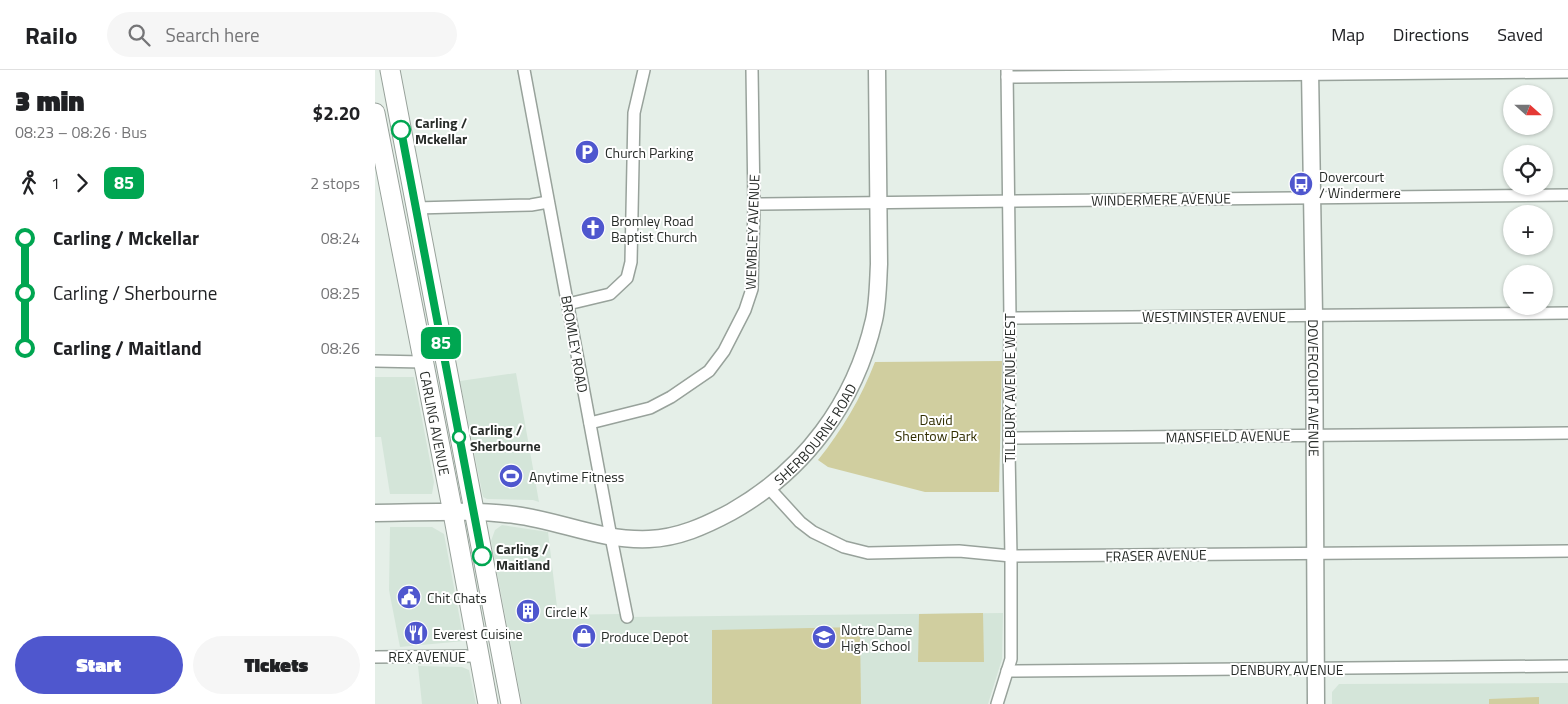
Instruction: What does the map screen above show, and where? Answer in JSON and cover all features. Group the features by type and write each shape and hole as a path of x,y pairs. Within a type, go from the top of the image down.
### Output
{"main road":[{"name":"CARLING AVENUE","path":"390,70 511,704"},
{"name":"CARLING AVENUE","path":"376,124 453,513 488,704"}],"street":[{"name":"BROMLEY ROAD","path":"524,70 627,617"},
{"path":"568,304 610,294 627,278 631,262 633,113 644,70"},
{"name":"WEMBLEY AVENUE","path":"590,423 649,408 671,397 709,371 724,351 745,310 752,289 754,204 752,70"},
{"name":"SHERBOURNE ROAD","path":"375,513 513,514 548,520 598,535 629,540 651,539 679,535 713,522 768,487 805,456 840,405 856,375 873,320 878,294 877,70"},
{"name":"DOVERCOURT AVENUE","path":"1310,72 1314,315 1316,704"},
{"path":"1007,74 1568,72"},
{"name":"TILLBURY AVENUE WEST","path":"997,704 1011,659 1007,74"},
{"name":"WINDERMERE AVENUE","path":"754,204 1568,195"},
{"path":"416,208 531,205 548,202"},
{"name":"WESTMINSTER AVENUE","path":"1010,318 1568,313"},
{"path":"375,361 423,362"},
{"name":"MANSFIELD AVENUE","path":"1009,438 1568,433"},
{"name":"FRASER AVENUE","path":"768,487 799,522 813,532 844,547 868,553 959,551 1011,556 1568,551"},
{"name":"REX AVENUE","path":"375,657 479,656"},
{"name":"DENBURY AVENUE","path":"1007,671 1568,666"}],"shaded area":[{"path":"516,373 539,502 533,500 487,499 483,497 460,381"},
{"path":"375,377 414,377 434,482 432,494 390,494 381,437 375,437"},
{"name":"Notre Dame High School","path":"502,525 548,532 558,615 619,614 627,617 1003,613 1002,659 988,704 522,704 491,541 495,530"},
{"path":"390,527 432,527 444,534 464,641 400,647 389,590"},
{"path":"418,666 462,667 469,670 476,704 422,704"},
{"path":"1568,683 1568,704 1332,704 1332,692 1339,684"}],"green space":[{"name":"David Shentow Park","path":"1002,361 999,492 925,492 828,467 818,460 850,413 864,388 875,362"},
{"path":"983,613 984,662 918,662 919,614"},
{"path":"860,627 861,704 712,704 712,630"},
{"path":"1539,697 1539,704 1489,704 1489,699"}],"bus line":[{"name":"85","path":"401,130 482,556"}],"place":[{"name":"Carling / Mckellar","path":"401,130"},
{"name":"Church Parking","path":"587,152"},
{"name":"Dovercourt / Windermere","path":"1301,184"},
{"name":"Bromley Road Baptist Church","path":"593,228"},
{"name":"Carling / Sherbourne","path":"459,437"},
{"name":"Anytime Fitness","path":"511,476"},
{"name":"Carling / Maitland","path":"482,556"},
{"name":"Chit Chats","path":"409,597"},
{"name":"Circle K","path":"528,611"},
{"name":"Everest Cuisine","path":"416,633"},
{"name":"Produce Depot","path":"584,636"},
{"name":"Notre Dame High School","path":"824,637"}]}
